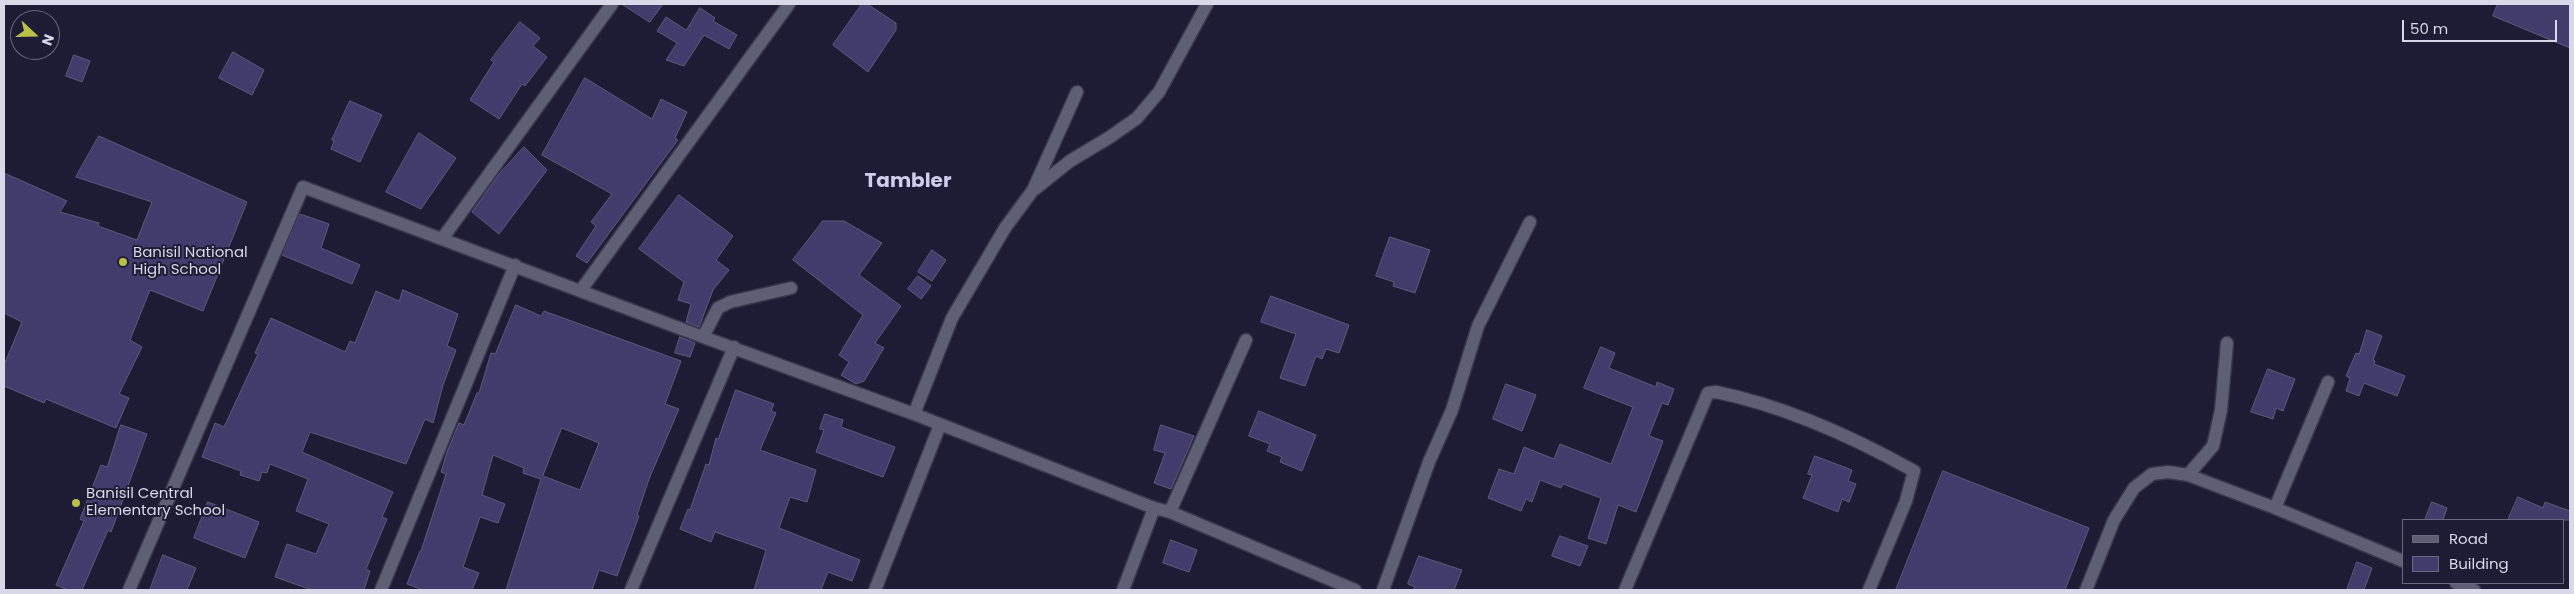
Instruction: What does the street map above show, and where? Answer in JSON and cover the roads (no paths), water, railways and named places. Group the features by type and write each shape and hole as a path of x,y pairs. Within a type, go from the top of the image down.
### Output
{"street":[{"path":"442,238 612,4"},
{"path":"581,290 789,4"},
{"path":"1033,190 1070,161 1137,118 1159,92 1207,4"},
{"path":"914,414 945,333 964,294 1033,190 1077,92"},
{"path":"129,590 303,187 914,414 1154,508 1170,512 1355,590"},
{"path":"1383,590 1429,462 1452,410 1478,326 1530,222"},
{"path":"381,590 515,265"},
{"path":"703,337 718,308 730,302 791,288"},
{"path":"1170,512 1246,340"},
{"path":"2188,476 2213,446 2221,410 2227,343"},
{"path":"630,590 734,347"},
{"path":"2275,508 2328,382"},
{"path":"1625,590 1708,393 1716,392 1772,407 1860,444 1914,471 1906,500 1869,590"},
{"path":"875,590 940,425"},
{"path":"2086,590 2114,520 2134,488 2152,474 2168,472 2188,476 2275,508 2402,561"},
{"path":"1123,590 1154,508"},
{"path":"2459,584 2474,590"}],"place":[{"name":"Banisil National High School","path":"123,262"},
{"name":"Banisil Central Elementary School","path":"76,503"}],"district":[{"name":"Tambler","path":"908,182"}]}
